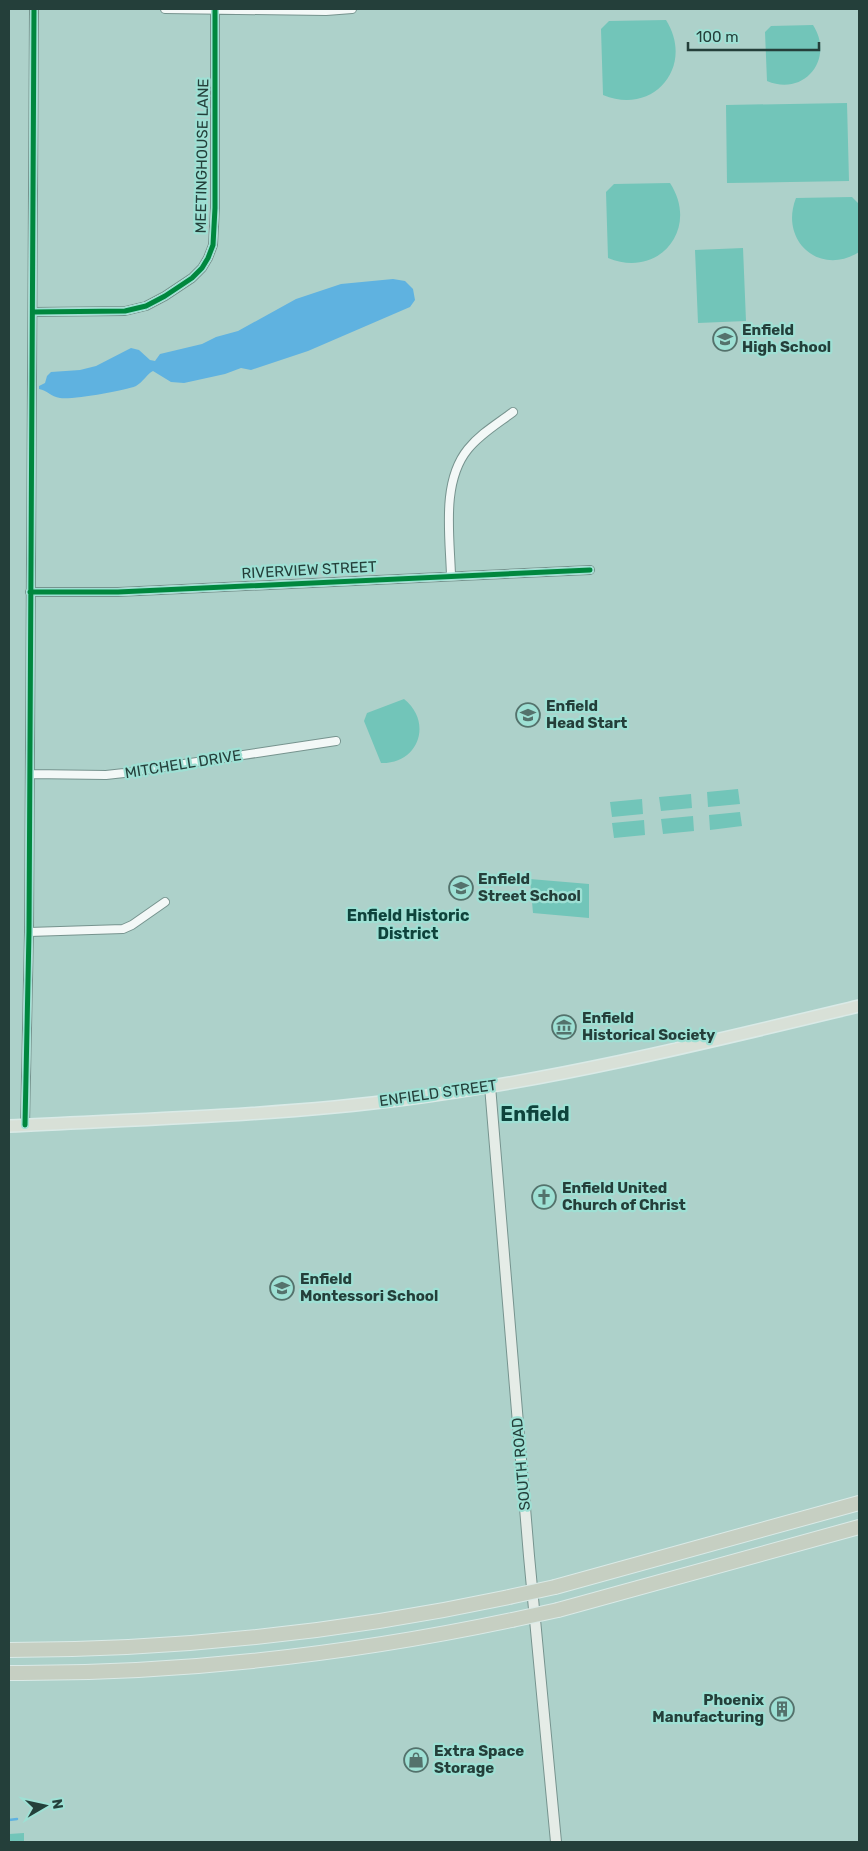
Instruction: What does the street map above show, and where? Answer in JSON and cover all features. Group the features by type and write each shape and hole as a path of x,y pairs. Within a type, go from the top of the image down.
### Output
{"highway":[{"path":"9,1650 145,1647 261,1638 364,1624 555,1587 859,1503"},
{"path":"9,1673 147,1670 247,1662 363,1648 558,1610 859,1527"}],"main road":[{"name":"ENFIELD STREET","path":"9,1126 298,1109 404,1099 613,1064 859,1006"},
{"name":"SOUTH ROAD","path":"490,1086 529,1556 556,1842"}],"street":[{"path":"25,1125 29,932 34,9"},
{"path":"165,9 326,11 352,9"},
{"name":"MEETINGHOUSE LANE","path":"32,312 125,311 139,308 165,296 192,278 202,268 213,245 215,208 215,10"},
{"path":"451,576 450,486 456,467 468,449 486,431 513,412"},
{"name":"RIVERVIEW STREET","path":"30,592 110,592 590,570"},
{"name":"MITCHELL DRIVE","path":"30,774 106,775 336,741"},
{"path":"29,932 123,929 132,926 165,902"}],"shaded area":[{"path":"666,20 674,37 676,54 672,69 664,83 653,93 638,99 622,100 603,95 601,29 609,21"},
{"path":"813,25 819,38 820,50 818,62 812,72 804,79 793,84 781,85 767,81 765,32 771,26"},
{"path":"847,103 849,181 727,183 726,105"},
{"path":"670,183 678,200 680,217 677,232 669,246 658,256 643,262 627,263 608,258 606,192 614,184"},
{"path":"852,197 859,204 859,252 844,259 830,260 817,257 806,251 798,241 793,228 792,214 796,198"},
{"path":"743,248 746,321 698,323 695,250"},
{"path":"393,279 405,281 413,289 415,300 410,307 308,351 251,370 241,368 225,374 184,383 171,382 153,371 136,386 110,393 75,398 57,397 39,389 39,386 45,383 47,376 51,372 80,370 96,366 131,348 139,350 150,360 155,361 160,354 202,344 216,337 238,331 296,299 341,284"},
{"path":"404,699 413,708 418,719 418,740 405,757 381,763 364,721 367,713"},
{"path":"738,789 740,804 708,807 707,792"},
{"path":"691,794 692,808 661,811 659,797"},
{"path":"642,799 643,814 612,817 610,802"},
{"path":"740,812 742,826 710,830 709,815"},
{"path":"693,816 694,831 663,834 661,819"},
{"path":"644,820 645,835 614,838 612,823"},
{"path":"530,879 589,884 589,918 533,913"},
{"path":"24,1833 24,1842 9,1842 9,1834"}],"waterway":[{"path":"9,1820 17,1819"}],"cycle path":[{"path":"25,1125 29,932 34,9"},
{"path":"33,312 125,311 146,306 192,278 202,268 213,245 215,208 215,9"},
{"path":"30,592 118,592 590,570"}],"place":[{"name":"Enfield High School","path":"725,339"},
{"name":"Enfield Head Start","path":"528,715"},
{"name":"Enfield Street School","path":"461,888"},
{"name":"Enfield Historical Society","path":"564,1027"},
{"name":"Enfield United Church of Christ","path":"544,1197"},
{"name":"Enfield Montessori School","path":"282,1288"},
{"name":"Phoenix Manufacturing","path":"782,1709"},
{"name":"Extra Space Storage","path":"416,1760"}],"district":[{"name":"Enfield Historic District","path":"408,924"},
{"name":"Enfield","path":"535,1114"}]}
